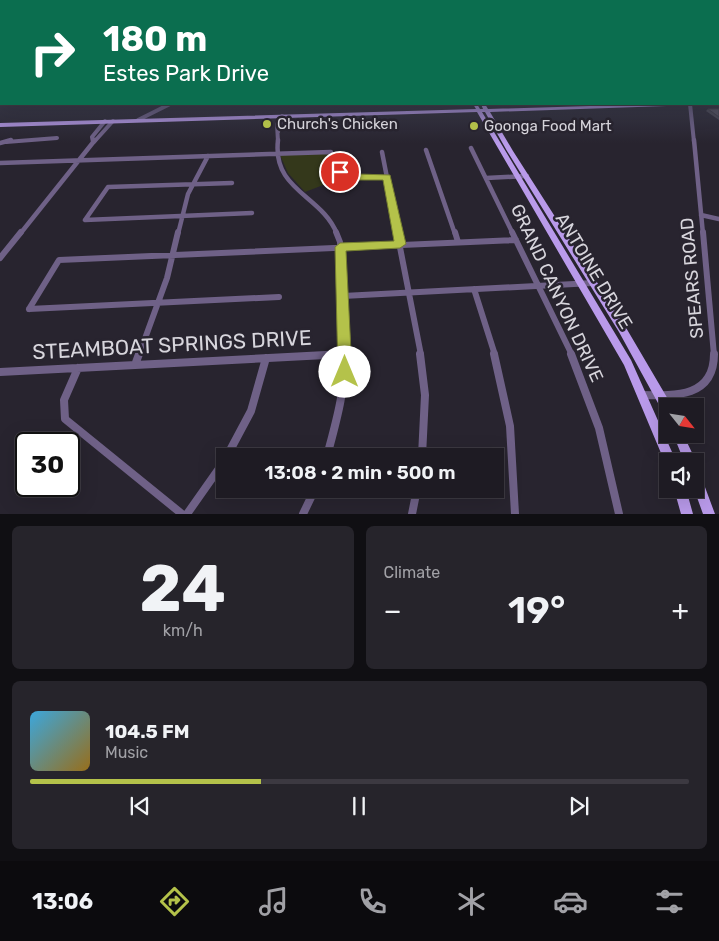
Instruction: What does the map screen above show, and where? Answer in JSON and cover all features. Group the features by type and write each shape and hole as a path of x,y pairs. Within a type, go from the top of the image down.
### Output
{"main road":[{"path":"0,125 282,116 481,107 620,105"},
{"name":"ANTOINE DRIVE","path":"481,107 517,176 628,363 667,453"},
{"name":"ANTOINE DRIVE","path":"503,146 527,176 661,396"},
{"path":"683,498 687,514"},
{"path":"703,498 709,514"}],"street":[{"path":"138,120 168,105"},
{"name":"SPEARS ROAD","path":"643,395 661,396 686,393 699,387 713,370 714,340 690,105"},
{"path":"282,116 282,123 278,132 277,154 281,168 290,182 334,224 340,247 345,354 341,405 329,448"},
{"path":"93,142 92,137 105,121"},
{"path":"0,258 77,161 113,121"},
{"path":"0,143 7,140 56,138"},
{"name":"GRAND CANYON DRIVE","path":"472,148 567,342 588,396 609,463 619,514"},
{"path":"426,150 458,242"},
{"path":"0,163 331,152 332,164 346,174 360,178 387,177"},
{"path":"382,152 422,362 425,395 422,448"},
{"path":"135,365 174,254 182,216 192,184 208,156"},
{"path":"486,178 527,176"},
{"path":"232,183 108,187 85,220 252,213"},
{"path":"702,215 719,219"},
{"path":"279,297 29,309 59,260 516,240"},
{"path":"343,296 593,283"},
{"path":"474,289 505,390 514,455 515,514"},
{"name":"STEAMBOAT SPRINGS DRIVE","path":"0,372 345,354"},
{"path":"231,448 251,411 266,358"},
{"path":"78,368 63,401 61,411 65,419 182,514"},
{"path":"187,514 216,473"},
{"path":"303,514 311,498"},
{"path":"412,514 415,498"}],"green space":[{"path":"328,153 335,171 344,177 305,192 288,173 280,155"}],"building":[{"path":"708,109 719,109 719,117"}],"place":[{"name":"Church's Chicken","path":"267,124"},
{"name":"Goonga Food Mart","path":"474,126"}],"route":[{"path":"340,172 356,177 387,177 400,244 340,247 345,372"}]}
